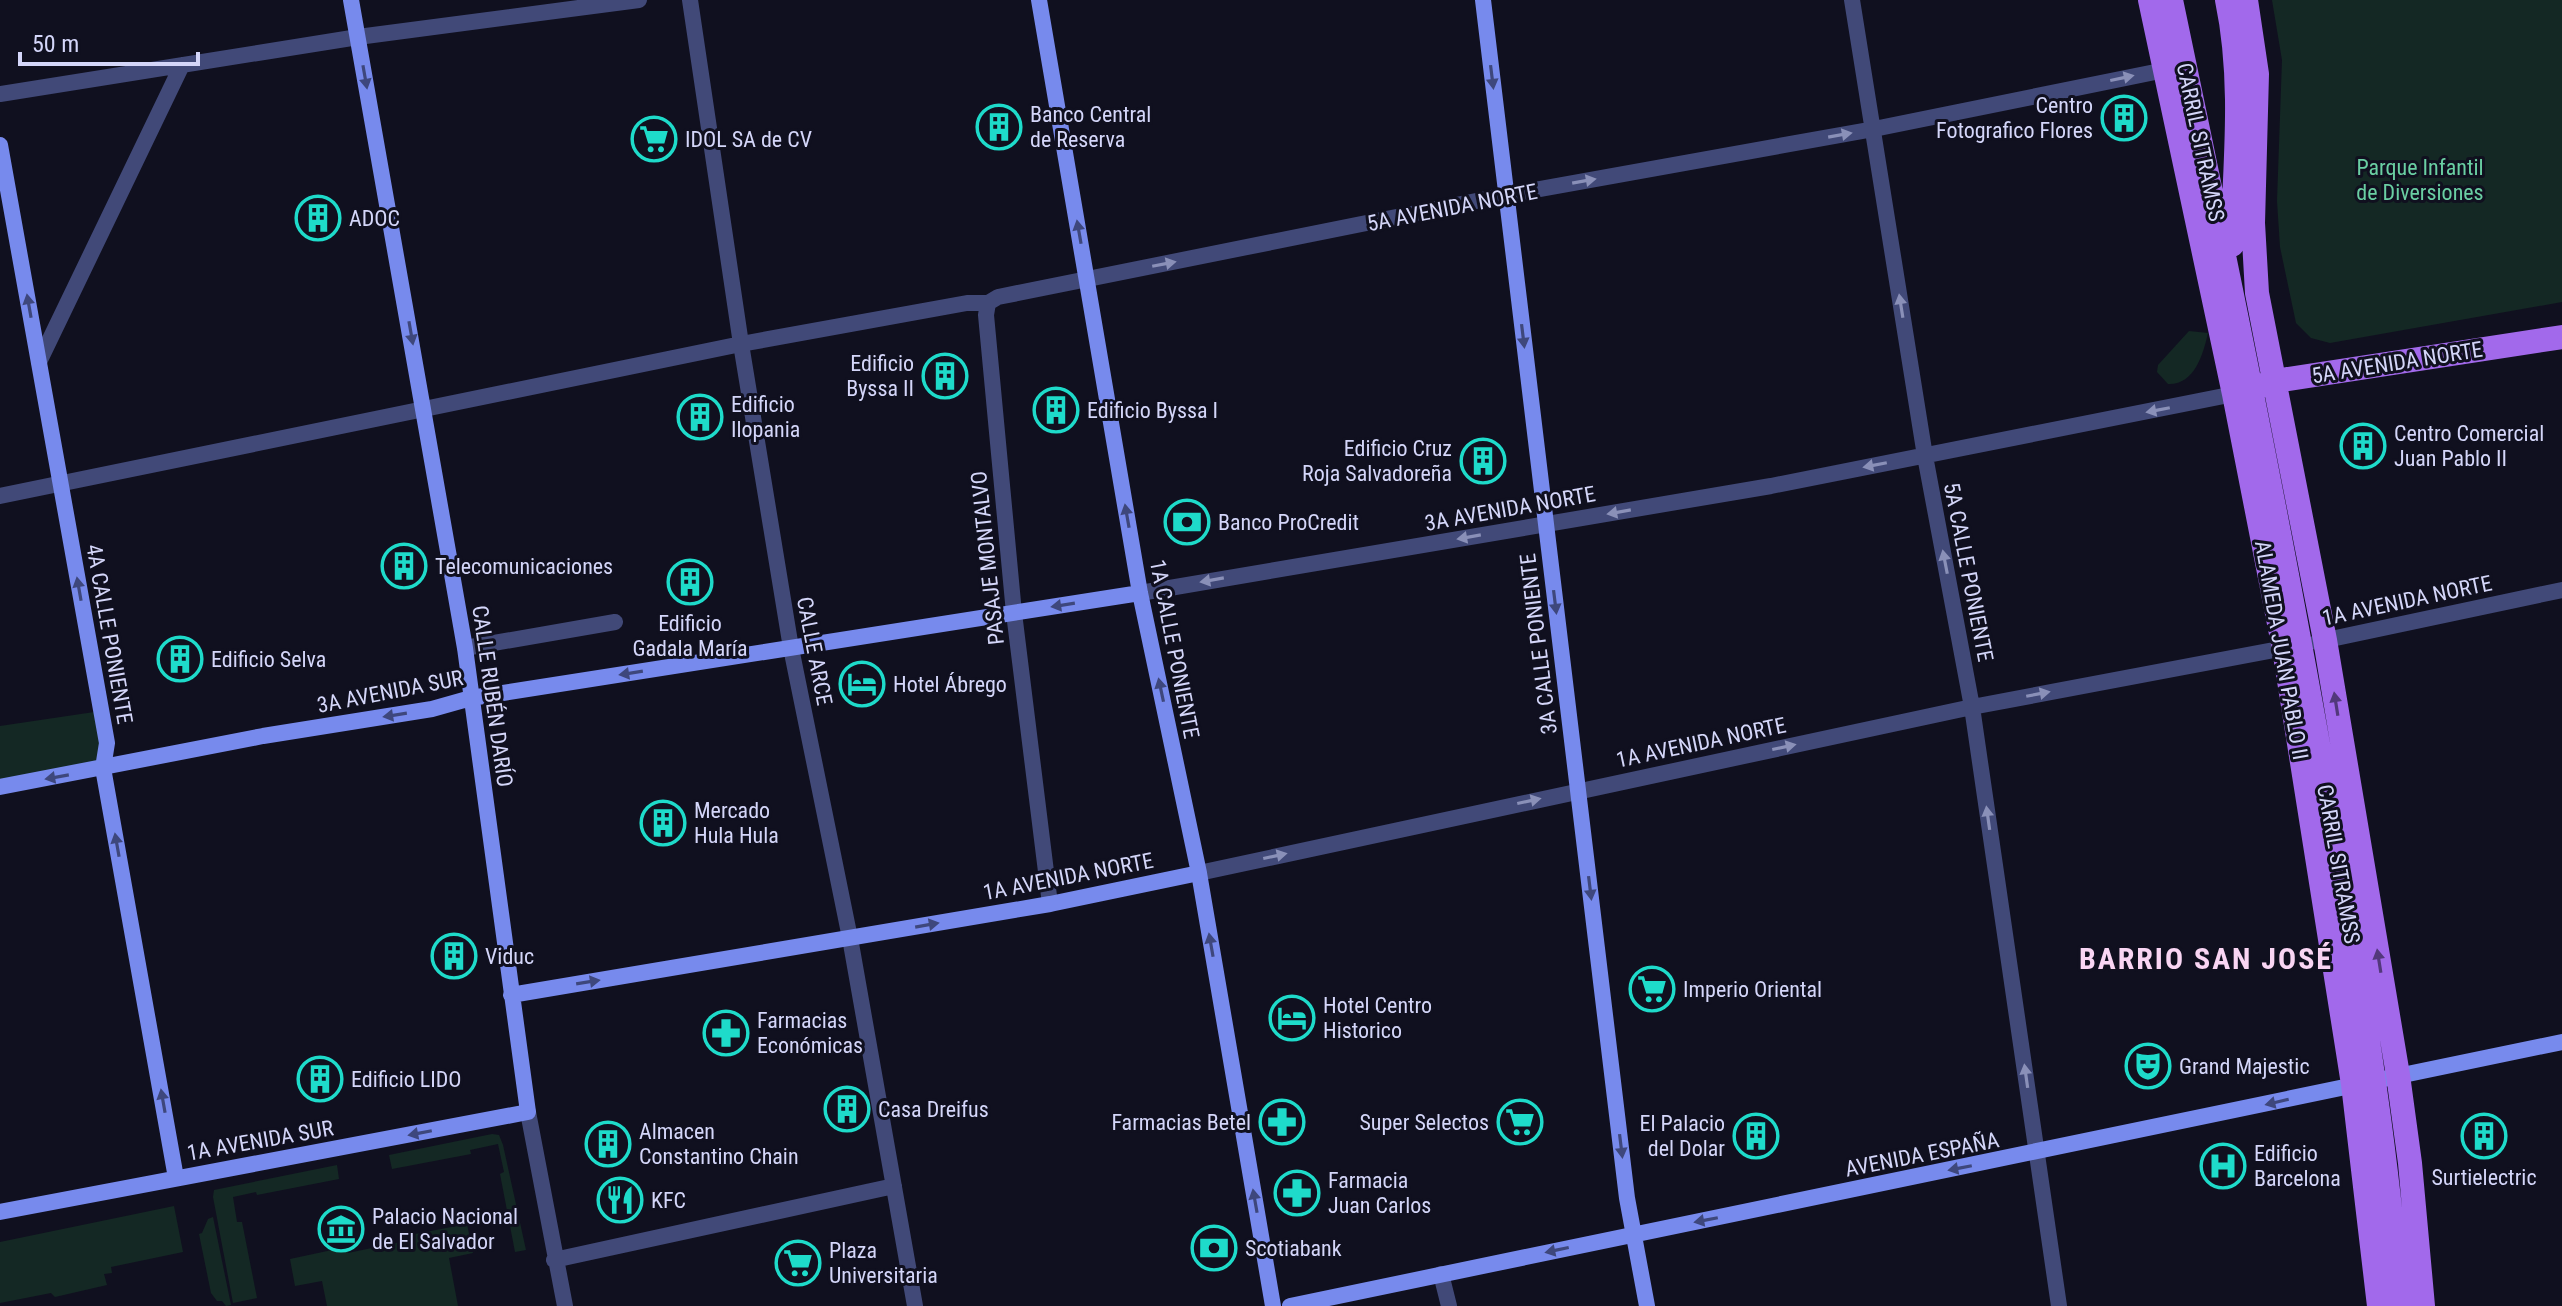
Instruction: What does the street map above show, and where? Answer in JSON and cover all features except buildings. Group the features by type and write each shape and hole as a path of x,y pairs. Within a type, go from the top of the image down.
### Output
{"main road":[{"name":"CALLE RUBÉN DARÍO","path":"351,0 465,648 528,1112"},
{"name":"1A CALLE PONIENTE","path":"1039,0 1140,593 1199,873 1273,1306"},
{"name":"3A CALLE PONIENTE","path":"1483,0 1633,1234 1647,1306"},
{"name":"ALAMEDA JUAN PABLO II","path":"2150,0 2165,70 2254,388 2304,645"},
{"name":"CARRIL SITRAMSS","path":"2171,0 2254,388"},
{"name":"CARRIL SITRAMSS","path":"2227,0 2235,40 2238,83 2230,283"},
{"name":"ALAMEDA JUAN PABLO II","path":"2246,0 2257,74 2254,258 2262,331 2254,388 2304,645"},
{"name":"4A CALLE PONIENTE","path":"0,145 107,743 103,768 176,1178"},
{"name":"5A AVENIDA NORTE","path":"2254,388 2562,337"},
{"name":"3A AVENIDA NORTE","path":"791,648 1140,593"},
{"name":"CARRIL SITRAMSS","path":"2304,645 2376,1079 2399,1306"},
{"name":"3A AVENIDA SUR","path":"0,787 263,736 432,709 471,698 791,648"},
{"name":"1A AVENIDA NORTE","path":"850,938 1050,904 1199,873"},
{"path":"511,995 850,938"},
{"name":"AVENIDA ESPAÑA","path":"1290,1306 2562,1042"},
{"path":"2376,1079 2379,1306"},
{"path":"2376,1079 2410,1163 2423,1306"},
{"name":"1A AVENIDA SUR","path":"0,1212 528,1112"}],"street":[{"path":"0,94 358,37 639,0"},
{"name":"CALLE ARCE","path":"690,0 741,344 791,648 850,938 915,1306"},
{"name":"5A CALLE PONIENTE","path":"1852,0 1925,456 1972,707 2059,1306"},
{"path":"39,362 182,65"},
{"name":"5A AVENIDA NORTE","path":"0,496 741,344 967,303 988,303 998,297 1506,195 1874,129 2165,70"},
{"name":"PASAJE MONTALVO","path":"988,303 986,315 1014,613 1050,904"},
{"name":"3A AVENIDA NORTE","path":"1140,593 1925,456 2254,388"},
{"name":"1A AVENIDA NORTE","path":"1199,873 1972,707 2304,645 2562,590"},
{"path":"465,648 615,622"},
{"name":"CALLE RUBÉN DARÍO","path":"528,1112 565,1306"},
{"path":"554,1260 894,1186"},
{"path":"1441,1274 1449,1306"}],"green space":[{"name":"Parque Infantil de Diversiones","path":"2272,0 2562,0 2562,302 2330,343 2311,338 2296,323 2280,247 2277,201 2282,60"},
{"path":"2189,331 2208,333 2200,359 2185,379 2168,384 2157,372 2158,365"},
{"path":"101,711 103,768 0,787 0,726"},
{"path":"499,1135 503,1145 526,1250 515,1252 500,1174 504,1172 498,1144 470,1150 471,1154 392,1169 389,1155"},
{"path":"337,1165 339,1179 233,1197 237,1222 242,1222 257,1298 233,1303 214,1190"},
{"path":"174,1206 183,1252 111,1267 112,1273 104,1274 107,1285 55,1297 51,1293 0,1303 0,1242"},
{"path":"213,1217 231,1305 226,1306 211,1293 199,1234 208,1219"},
{"path":"467,1224 473,1253 449,1258 458,1306 327,1306 322,1281 295,1286 290,1259 346,1247 348,1253 410,1240 410,1235"}],"place":[{"name":"Centro Fotografico Flores","path":"2124,118"},
{"name":"Banco Central de Reserva","path":"999,127"},
{"name":"IDOL SA de CV","path":"654,139"},
{"name":"ADOC","path":"318,218"},
{"name":"Edificio Byssa II","path":"945,376"},
{"name":"Edificio Byssa I","path":"1056,410"},
{"name":"Edificio Ilopania","path":"700,417"},
{"name":"Centro Comercial Juan Pablo II","path":"2363,446"},
{"name":"Edificio Cruz Roja Salvadoreña","path":"1483,461"},
{"name":"Banco ProCredit","path":"1187,522"},
{"name":"Telecomunicaciones","path":"404,566"},
{"name":"Edificio Gadala María","path":"690,582"},
{"name":"Edificio Selva","path":"180,659"},
{"name":"Hotel Ábrego","path":"862,684"},
{"name":"Mercado Hula Hula","path":"663,823"},
{"name":"Viduc","path":"454,956"},
{"name":"Imperio Oriental","path":"1652,989"},
{"name":"Hotel Centro Historico","path":"1292,1018"},
{"name":"Farmacias Económicas","path":"726,1033"},
{"name":"Grand Majestic","path":"2148,1066"},
{"name":"Edificio LIDO","path":"320,1079"},
{"name":"Casa Dreifus","path":"847,1109"},
{"name":"Farmacias Betel","path":"1282,1122"},
{"name":"Super Selectos","path":"1520,1122"},
{"name":"El Palacio del Dolar","path":"1756,1136"},
{"name":"Surtielectric","path":"2484,1136"},
{"name":"Almacen Constantino Chain","path":"608,1144"},
{"name":"Edificio Barcelona","path":"2223,1166"},
{"name":"Farmacia Juan Carlos","path":"1297,1193"},
{"name":"KFC","path":"620,1200"},
{"name":"Palacio Nacional de El Salvador","path":"341,1229"},
{"name":"Scotiabank","path":"1214,1248"},
{"name":"Plaza Universitaria","path":"798,1263"}],"district":[{"name":"BARRIO SAN JOSÉ","path":"2206,959"}]}
